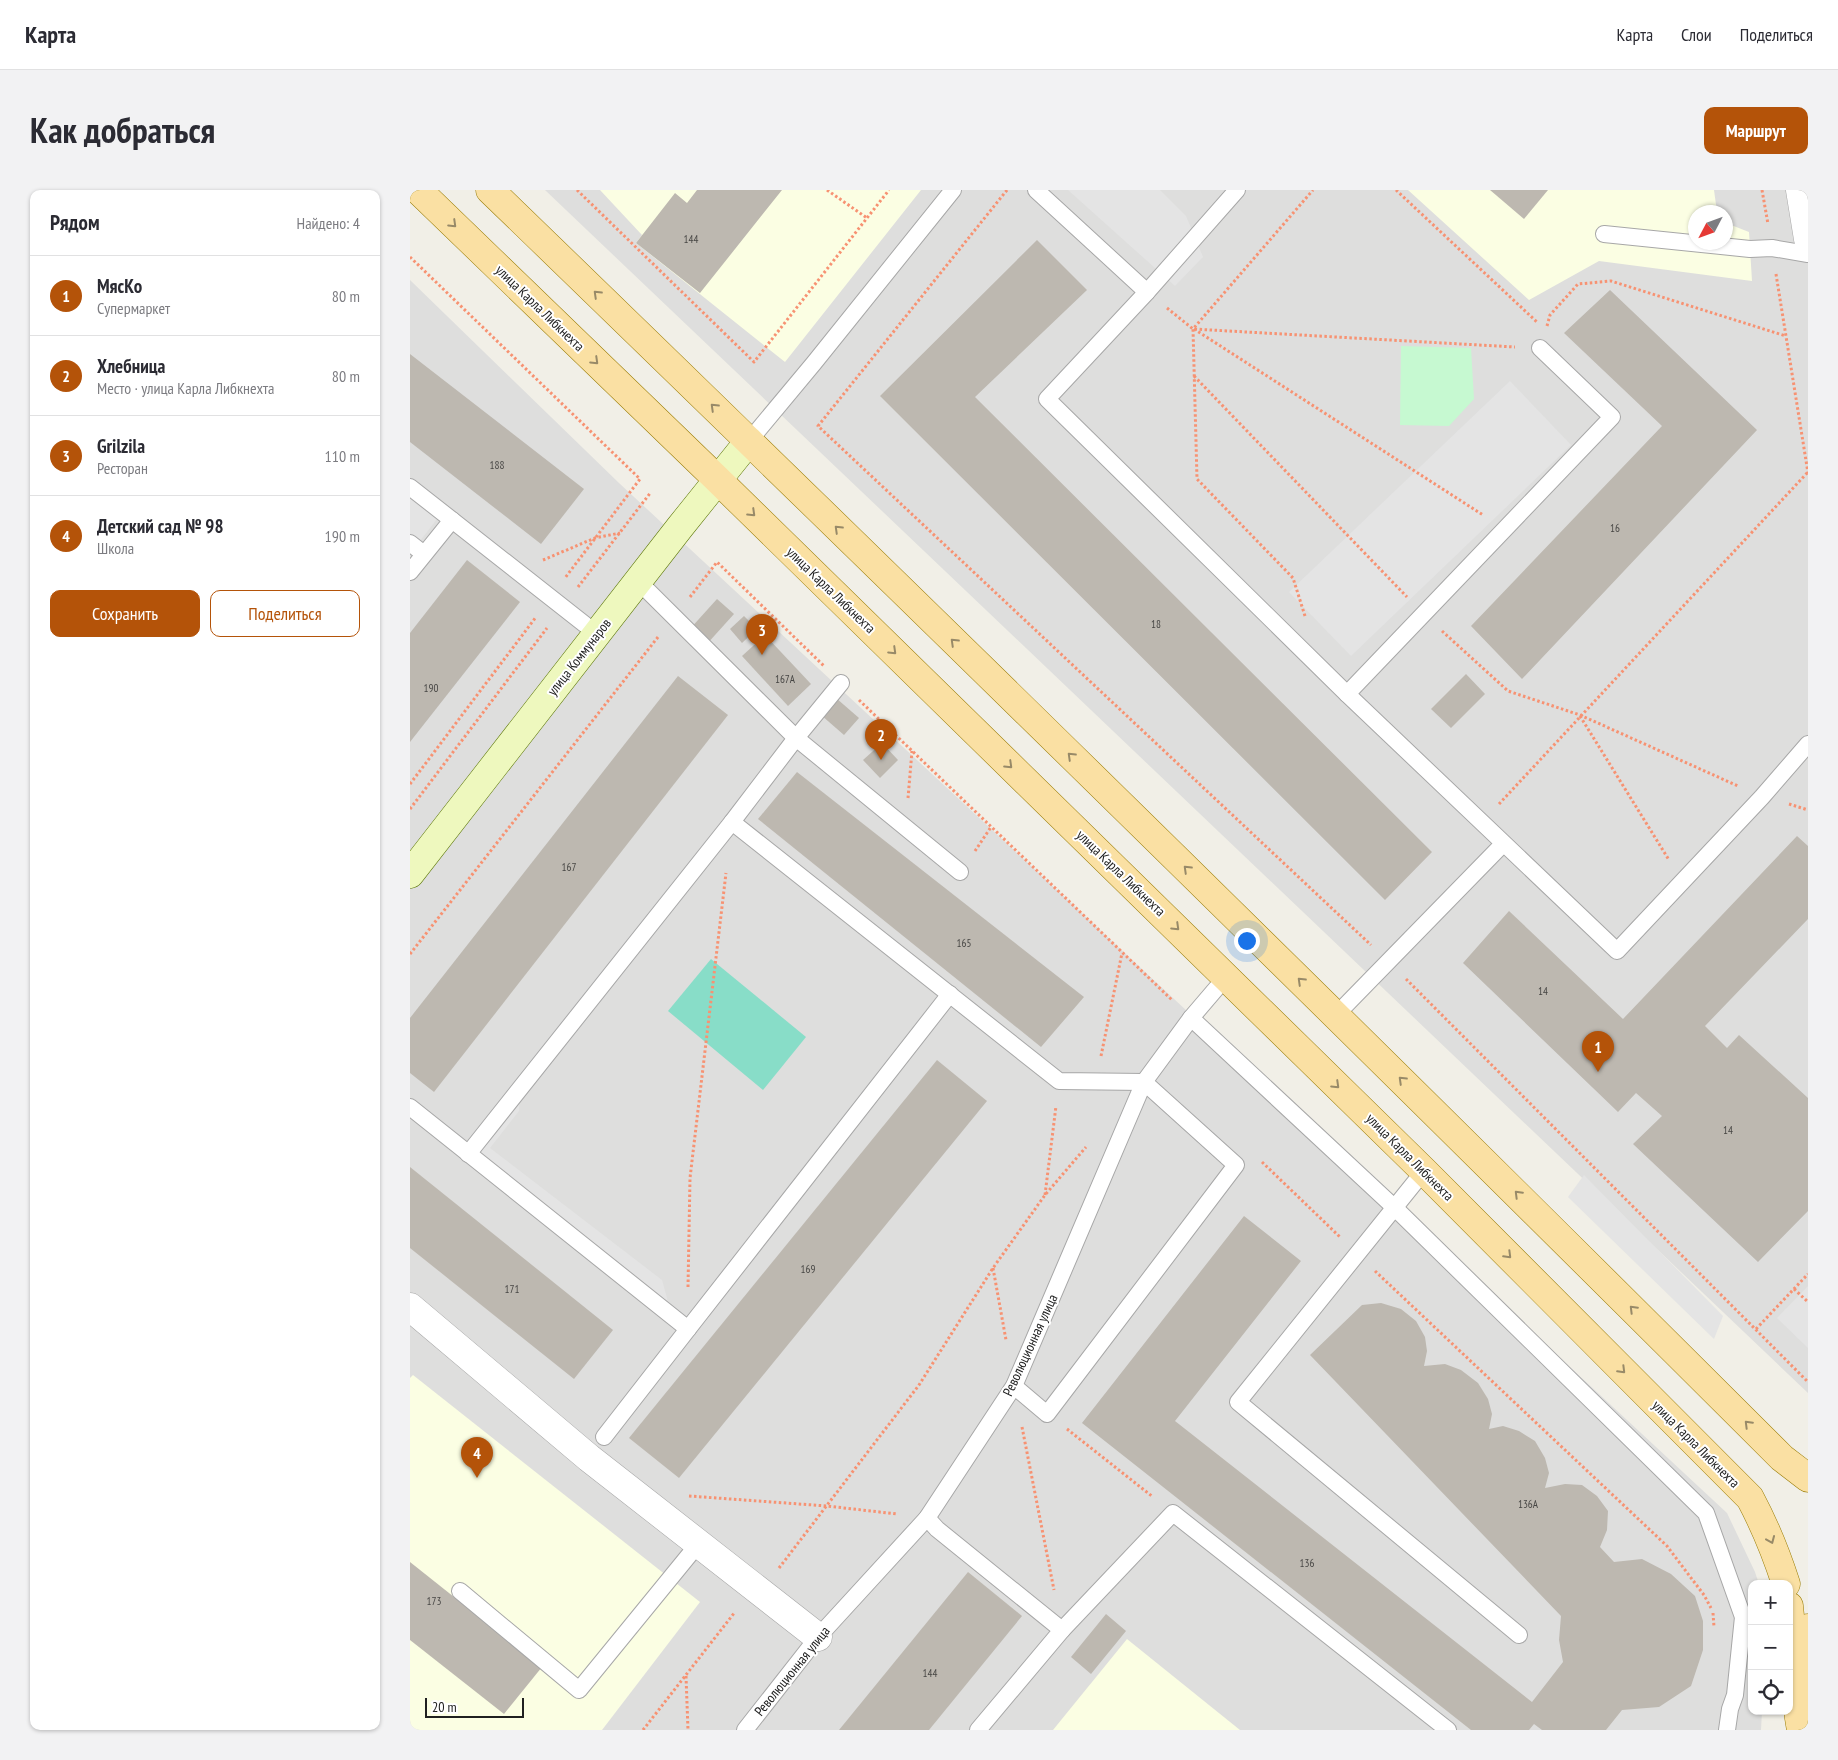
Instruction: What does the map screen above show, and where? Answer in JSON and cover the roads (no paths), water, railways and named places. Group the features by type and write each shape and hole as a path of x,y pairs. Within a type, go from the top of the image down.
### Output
{"main road":[{"name":"улица Карла Либкнехта","path":"418,190 717,479 1424,1170 1750,1498 1776,1550 1785,1580"},
{"path":"490,190 1336,1015 1782,1458 1808,1478"},
{"path":"1791,1625 1801,1730"},
{"path":"1796,1680 1801,1647 1808,1628"}],"street":[{"path":"1800,190 1808,239"},
{"name":"улица Коммунаров","path":"410,874 717,479 749,441"},
{"path":"410,1307 589,1458 818,1637"}],"lane":[{"path":"749,441 953,190"},
{"path":"1036,190 1147,292"},
{"path":"1237,190 1147,292 1046,399 1347,694 1617,951 1762,797 1808,744"},
{"path":"1604,234 1750,249 1772,248 1808,254"},
{"path":"1347,694 1612,417 1540,348"},
{"path":"410,487 596,634"},
{"path":"410,572 452,520"},
{"path":"410,543 424,554"},
{"path":"638,581 673,618 796,738 960,872"},
{"path":"468,1154 841,683"},
{"path":"732,822 1060,1081 1144,1082 1236,1165 1048,1414 1014,1386"},
{"path":"1336,1015 1387,960 1503,844"},
{"name":"Революционная улица","path":"745,1730 818,1637 927,1518 1014,1386 1144,1082 1191,1018 1226,977"},
{"path":"604,1438 950,994"},
{"path":"1191,1018 1395,1208 1706,1513 1742,1618 1735,1695 1730,1709 1727,1730"},
{"path":"410,1108 688,1329"},
{"path":"1424,1170 1238,1402 1519,1635"},
{"path":"978,1730 1062,1630 1173,1513 1448,1730"},
{"path":"927,1518 1062,1630"},
{"path":"460,1591 579,1690 698,1543"}],"place":[{"name":"Grilzila","path":"762,655"},
{"name":"Хлебница","path":"881,760"},
{"name":"МясКо","path":"1598,1072"},
{"name":"Детский сад № 98","path":"477,1478"}]}
